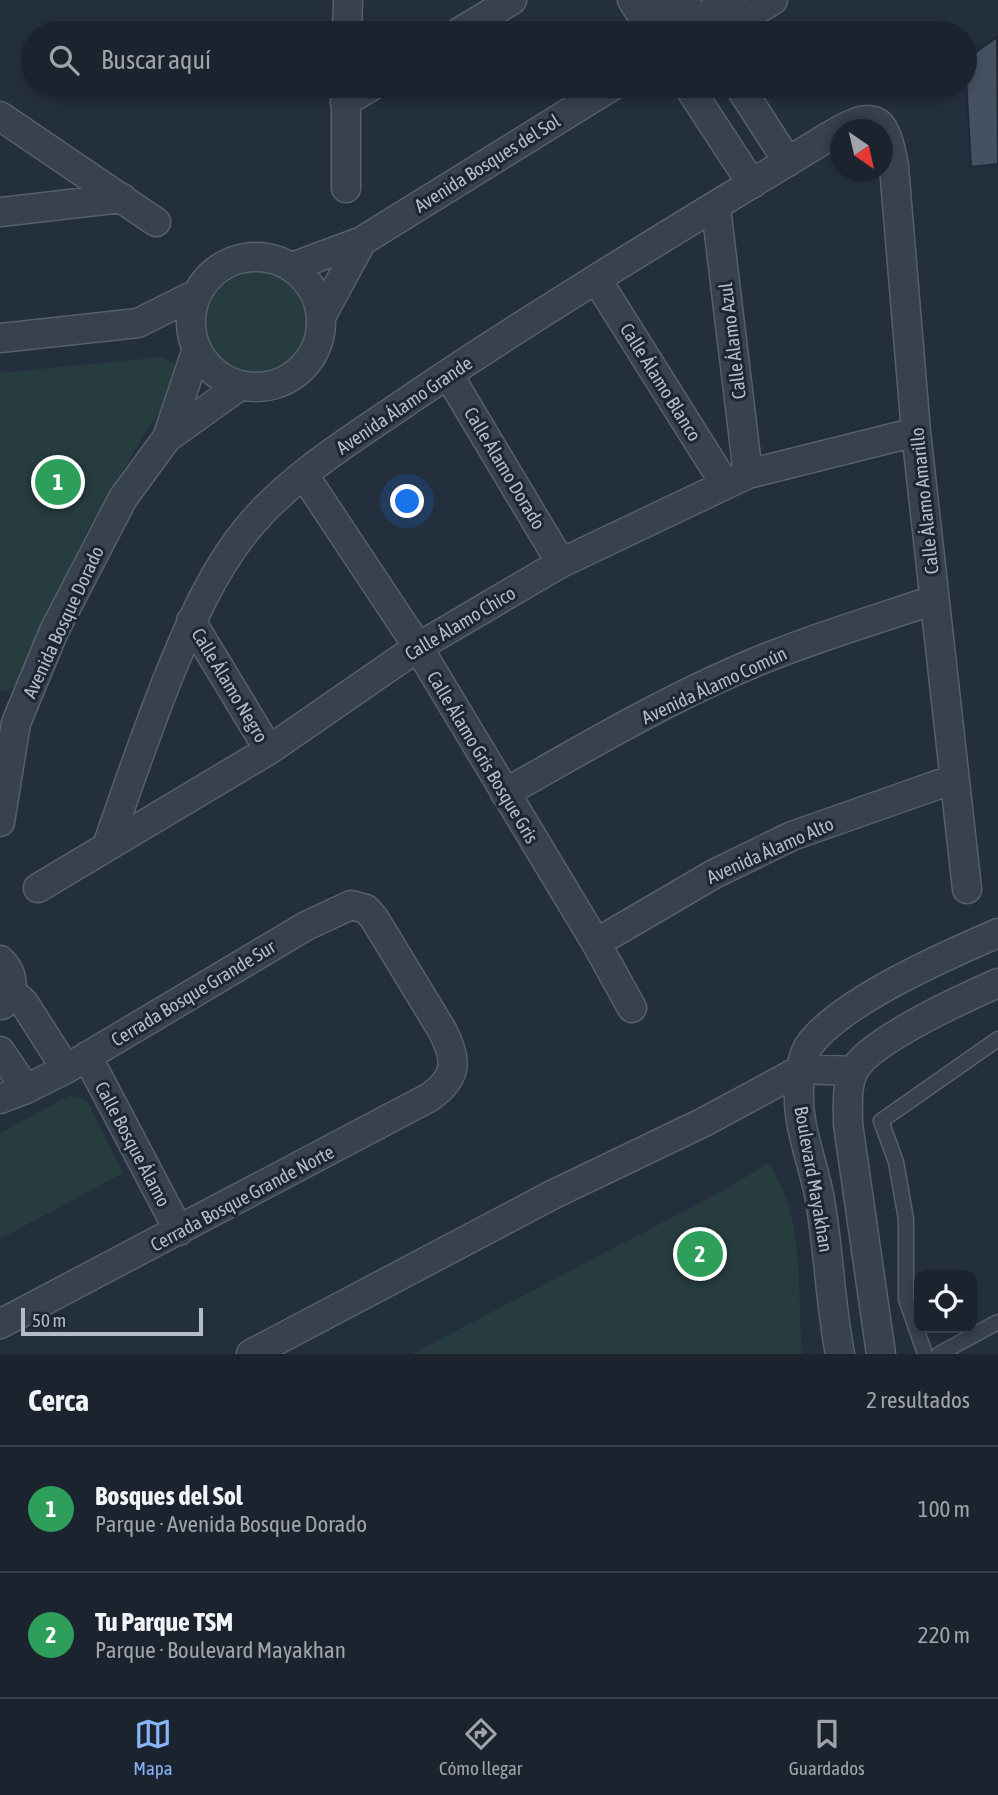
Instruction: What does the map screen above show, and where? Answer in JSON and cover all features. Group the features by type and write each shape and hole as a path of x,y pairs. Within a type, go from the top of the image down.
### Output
{"street":[{"path":"347,21 348,0"},
{"path":"478,21 512,0"},
{"path":"632,0 645,21"},
{"path":"656,0 686,21"},
{"path":"700,21 730,0"},
{"path":"708,21 773,0"},
{"path":"346,98 346,188"},
{"name":"Avenida Bosques del Sol","path":"292,267 362,241 593,98"},
{"path":"696,98 751,184"},
{"path":"747,98 788,162"},
{"path":"0,116 156,222"},
{"name":"Avenida Álamo Grande","path":"107,846 159,699 191,621 210,583 248,527 304,475 448,374 830,136"},
{"name":"Calle Álamo Amarillo","path":"893,162 916,432 967,889"},
{"path":"0,212 122,198"},
{"name":"Calle Álamo Azul","path":"716,208 736,479"},
{"name":"Avenida Bosques del Sol","path":"321,315 362,241"},
{"path":"263,257 292,267 312,288 321,315 318,342 304,366 294,375 268,386 241,385 223,377 208,365 195,344 191,316 198,293 206,280 232,261 263,257"},
{"name":"Calle Álamo Blanco","path":"597,280 736,479"},
{"path":"0,338 138,323 198,293"},
{"path":"138,323 195,344"},
{"name":"Avenida Bosque Dorado","path":"167,438 195,344"},
{"name":"Calle Álamo Dorado","path":"448,374 561,563"},
{"name":"Avenida Bosque Dorado","path":"0,822 8,720 123,498 167,438 241,385"},
{"name":"Calle Álamo Chico","path":"38,888 269,750 418,647 561,563 736,479 916,432"},
{"name":"Calle Álamo Gris Bosque Gris","path":"304,475 418,647 596,943 632,1008"},
{"name":"Avenida Álamo Común","path":"505,793 624,727 736,671 782,652 934,600"},
{"name":"Calle Álamo Negro","path":"191,621 269,750"},
{"name":"Avenida Álamo Alto","path":"596,943 714,874 792,836 954,779"},
{"name":"Cerrada Bosque Grande Sur","path":"0,1099 26,1089 76,1062 306,926 351,905 366,909 381,928 428,1003 451,1048"},
{"path":"251,1354 552,1195 704,1122 805,1058 838,1018 868,998 998,933"},
{"path":"0,960 11,975 6,999 24,1003 76,1062"},
{"path":"805,1058 854,1071 866,1057 886,1042 998,983"},
{"name":"Cerrada Bosque Grande Norte","path":"0,1324 430,1097 444,1087 451,1077 454,1061 451,1048"},
{"path":"0,1051 26,1089"},
{"name":"Boulevard Mayakhan","path":"805,1058 799,1091 801,1117 820,1197 839,1354"},
{"name":"Calle Bosque Álamo","path":"76,1062 179,1231"},
{"name":"Boulevard Mayakhan","path":"854,1071 848,1096 848,1124 881,1354"}],"lane":[{"path":"925,1354 906,1299 906,1219 896,1162 881,1121 998,1039"},
{"path":"939,1354 998,1322"}],"green space":[{"path":"259,272 279,276 296,288 308,305 312,325 308,345 296,362 279,374 259,378 239,374 222,362 210,345 206,325 210,305 222,288 239,276"},
{"path":"163,357 176,365 176,389 145,433 87,531 18,687 0,691 0,373"},
{"path":"69,1096 86,1099 123,1173 0,1239 0,1133"},
{"path":"768,1163 789,1207 794,1231 802,1354 412,1354 730,1187"}],"building":[{"path":"997,37 998,164 971,167 967,98 977,98 977,51"}],"place":[{"name":"Bosques del Sol","path":"58,482"},
{"name":"Tu Parque TSM","path":"700,1254"}]}
